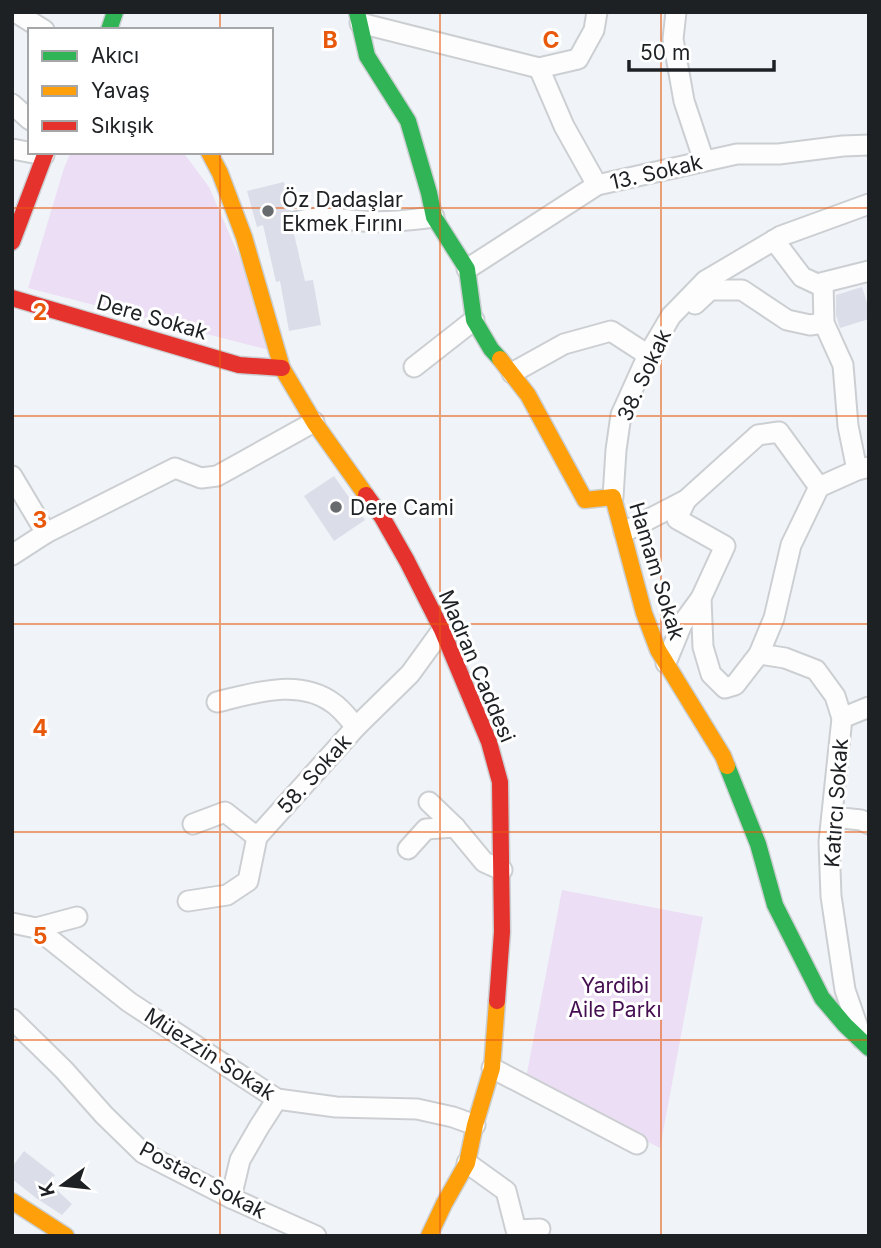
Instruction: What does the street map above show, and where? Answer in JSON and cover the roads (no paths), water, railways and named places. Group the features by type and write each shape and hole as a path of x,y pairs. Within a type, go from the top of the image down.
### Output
{"street":[{"path":"15,12 41,28"},
{"path":"359,18 539,68 578,59 594,30 597,12"},
{"path":"676,12 673,39 684,101 704,161"},
{"name":"Hamam Sokak","path":"359,18 366,57 408,121 434,217 467,269 474,320 491,349 528,395 585,500 613,497 651,634 658,650 723,756 758,844 775,905 822,998 866,1045"},
{"path":"539,68 564,126 597,185"},
{"path":"12,104 28,118"},
{"name":"13. Sokak","path":"467,269 597,185 737,154 779,154 869,145"},
{"path":"12,242 45,154"},
{"name":"Madran Caddesi","path":"210,154 244,237 282,369 314,422 382,517 407,561 442,630 489,742 500,782 502,932 492,1068 467,1163 429,1236"},
{"name":"38. Sokak","path":"613,497 621,415 648,355 671,316 705,281 781,236 869,204"},
{"path":"295,222 321,217 396,222 434,217"},
{"path":"774,240 802,277 817,284 869,271"},
{"path":"701,598 703,647 711,674 725,688 735,685 759,654 774,618 791,545 819,487 863,469 848,426 843,365 824,323 823,283"},
{"path":"512,373 564,344 611,331 648,355 682,316 710,290 742,290 787,320 810,325 824,323"},
{"name":"Dere Sokak","path":"12,298 239,365 282,369"},
{"path":"414,367 474,320"},
{"path":"12,555 46,533 176,468 201,478 217,476 314,422"},
{"path":"624,532 686,500 758,435 779,432 819,487"},
{"path":"12,476 46,533"},
{"path":"666,663 682,624 701,598 725,546 677,519 686,500"},
{"name":"58. Sokak","path":"257,837 356,727 410,674 442,630"},
{"name":"Katırcı Sokak","path":"759,654 785,657 816,670 835,696 842,718 829,842 831,896 845,990 866,1045"},
{"path":"217,702 284,688 307,691 333,703 356,727"},
{"path":"842,718 869,707"},
{"path":"429,802 455,827 484,862 502,870"},
{"path":"188,901 227,895 248,881 257,837 225,812 192,824"},
{"path":"832,817 861,820 869,824"},
{"path":"408,849 426,829 455,827"},
{"path":"36,928 77,917"},
{"name":"Müezzin Sokak","path":"12,923 36,928 129,1002 277,1099 336,1107 417,1109 475,1125"},
{"name":"Postacı Sokak","path":"12,1019 143,1153 231,1198 316,1236"},
{"path":"492,1068 638,1144"},
{"path":"231,1198 240,1160 277,1099"},
{"path":"467,1163 506,1191 516,1230 540,1228"},
{"path":"12,1201 66,1236"}],"place":[{"name":"Öz Dadaşlar Ekmek Fırını","path":"268,211"},
{"name":"Dere Cami","path":"336,507"}],"park label":[{"name":"Yardibi Aile Parkı","path":"615,997"}]}
